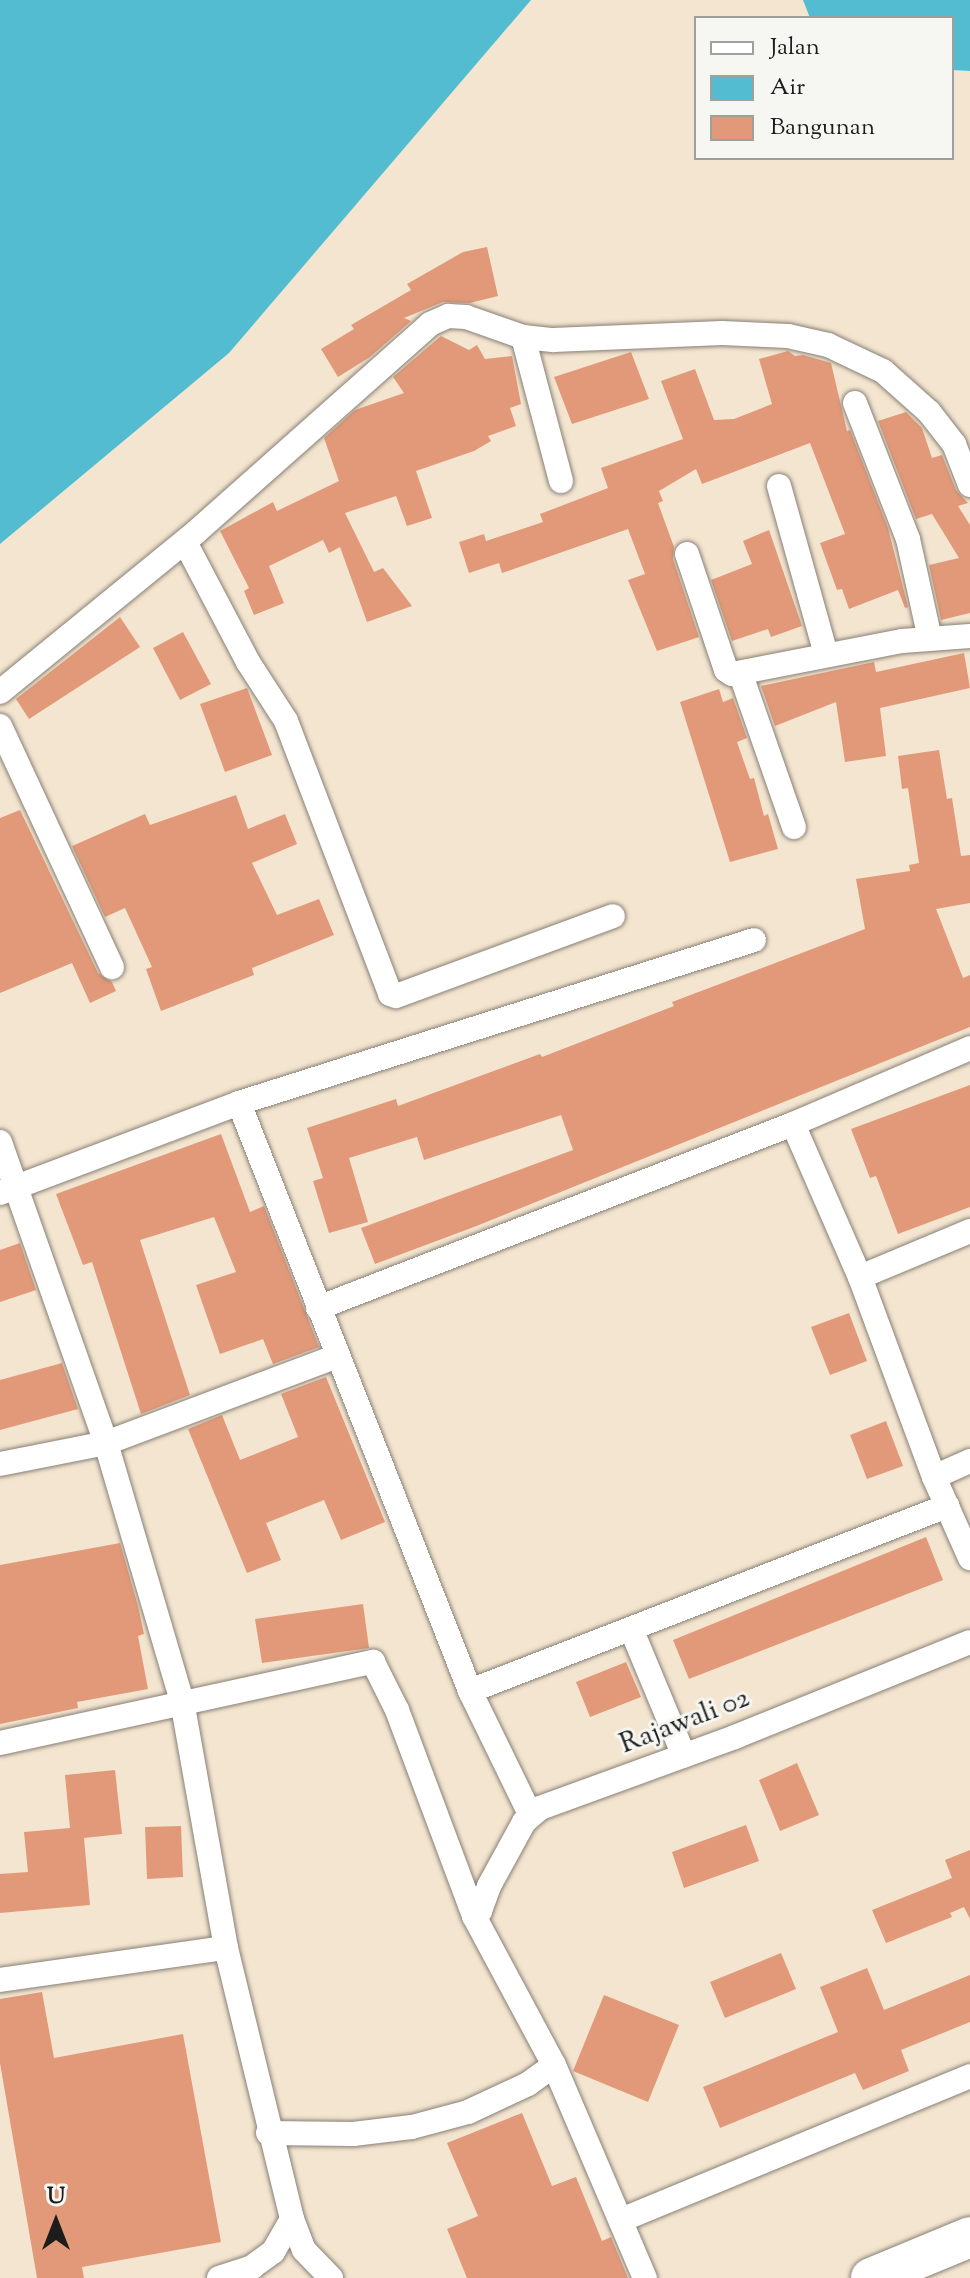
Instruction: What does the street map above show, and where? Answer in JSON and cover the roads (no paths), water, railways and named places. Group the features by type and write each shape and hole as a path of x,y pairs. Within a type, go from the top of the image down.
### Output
{"highway":[{"path":"871,2278 970,2237"}],"street":[{"path":"0,692 185,542 430,324 448,316 466,317 523,337 553,340 722,333 788,336 828,345 883,371 929,412 954,444 970,485"},
{"path":"523,337 561,481"},
{"path":"855,403 908,539 930,639"},
{"path":"779,486 826,654"},
{"path":"185,542 248,662 286,721 393,997 613,916"},
{"path":"687,554 726,670 741,675 826,654 970,636"},
{"path":"741,675 794,827"},
{"path":"0,726 112,967"},
{"path":"8,1189 239,1103 754,940"},
{"path":"318,1308 793,1124 970,1048"},
{"path":"239,1103 470,1691 530,1814 489,1886 480,1911 474,1916"},
{"path":"793,1124 860,1277 934,1477 970,1558"},
{"path":"0,1142 8,1189 106,1443 182,1701 226,1948 268,2133 292,2219 304,2250 331,2278"},
{"path":"860,1277 970,1231"},
{"path":"0,1464 106,1443 338,1356"},
{"path":"934,1477 970,1461"},
{"path":"470,1691 632,1631 947,1506"},
{"path":"632,1631 684,1756"},
{"name":"Rajawali 02","path":"530,1814 970,1642"},
{"path":"0,1743 182,1701 373,1662 397,1710 474,1916 554,2065 645,2278"},
{"path":"0,1980 226,1948"},
{"path":"268,2133 353,2134 412,2127 468,2112 528,2084 554,2065"},
{"path":"621,2220 970,2076"},
{"path":"219,2278 252,2267 273,2252 292,2219"}],"water":[{"path":"0,0 531,0 229,353 0,544"},
{"path":"803,0 970,0 970,71 954,70 954,16 809,16"}]}
